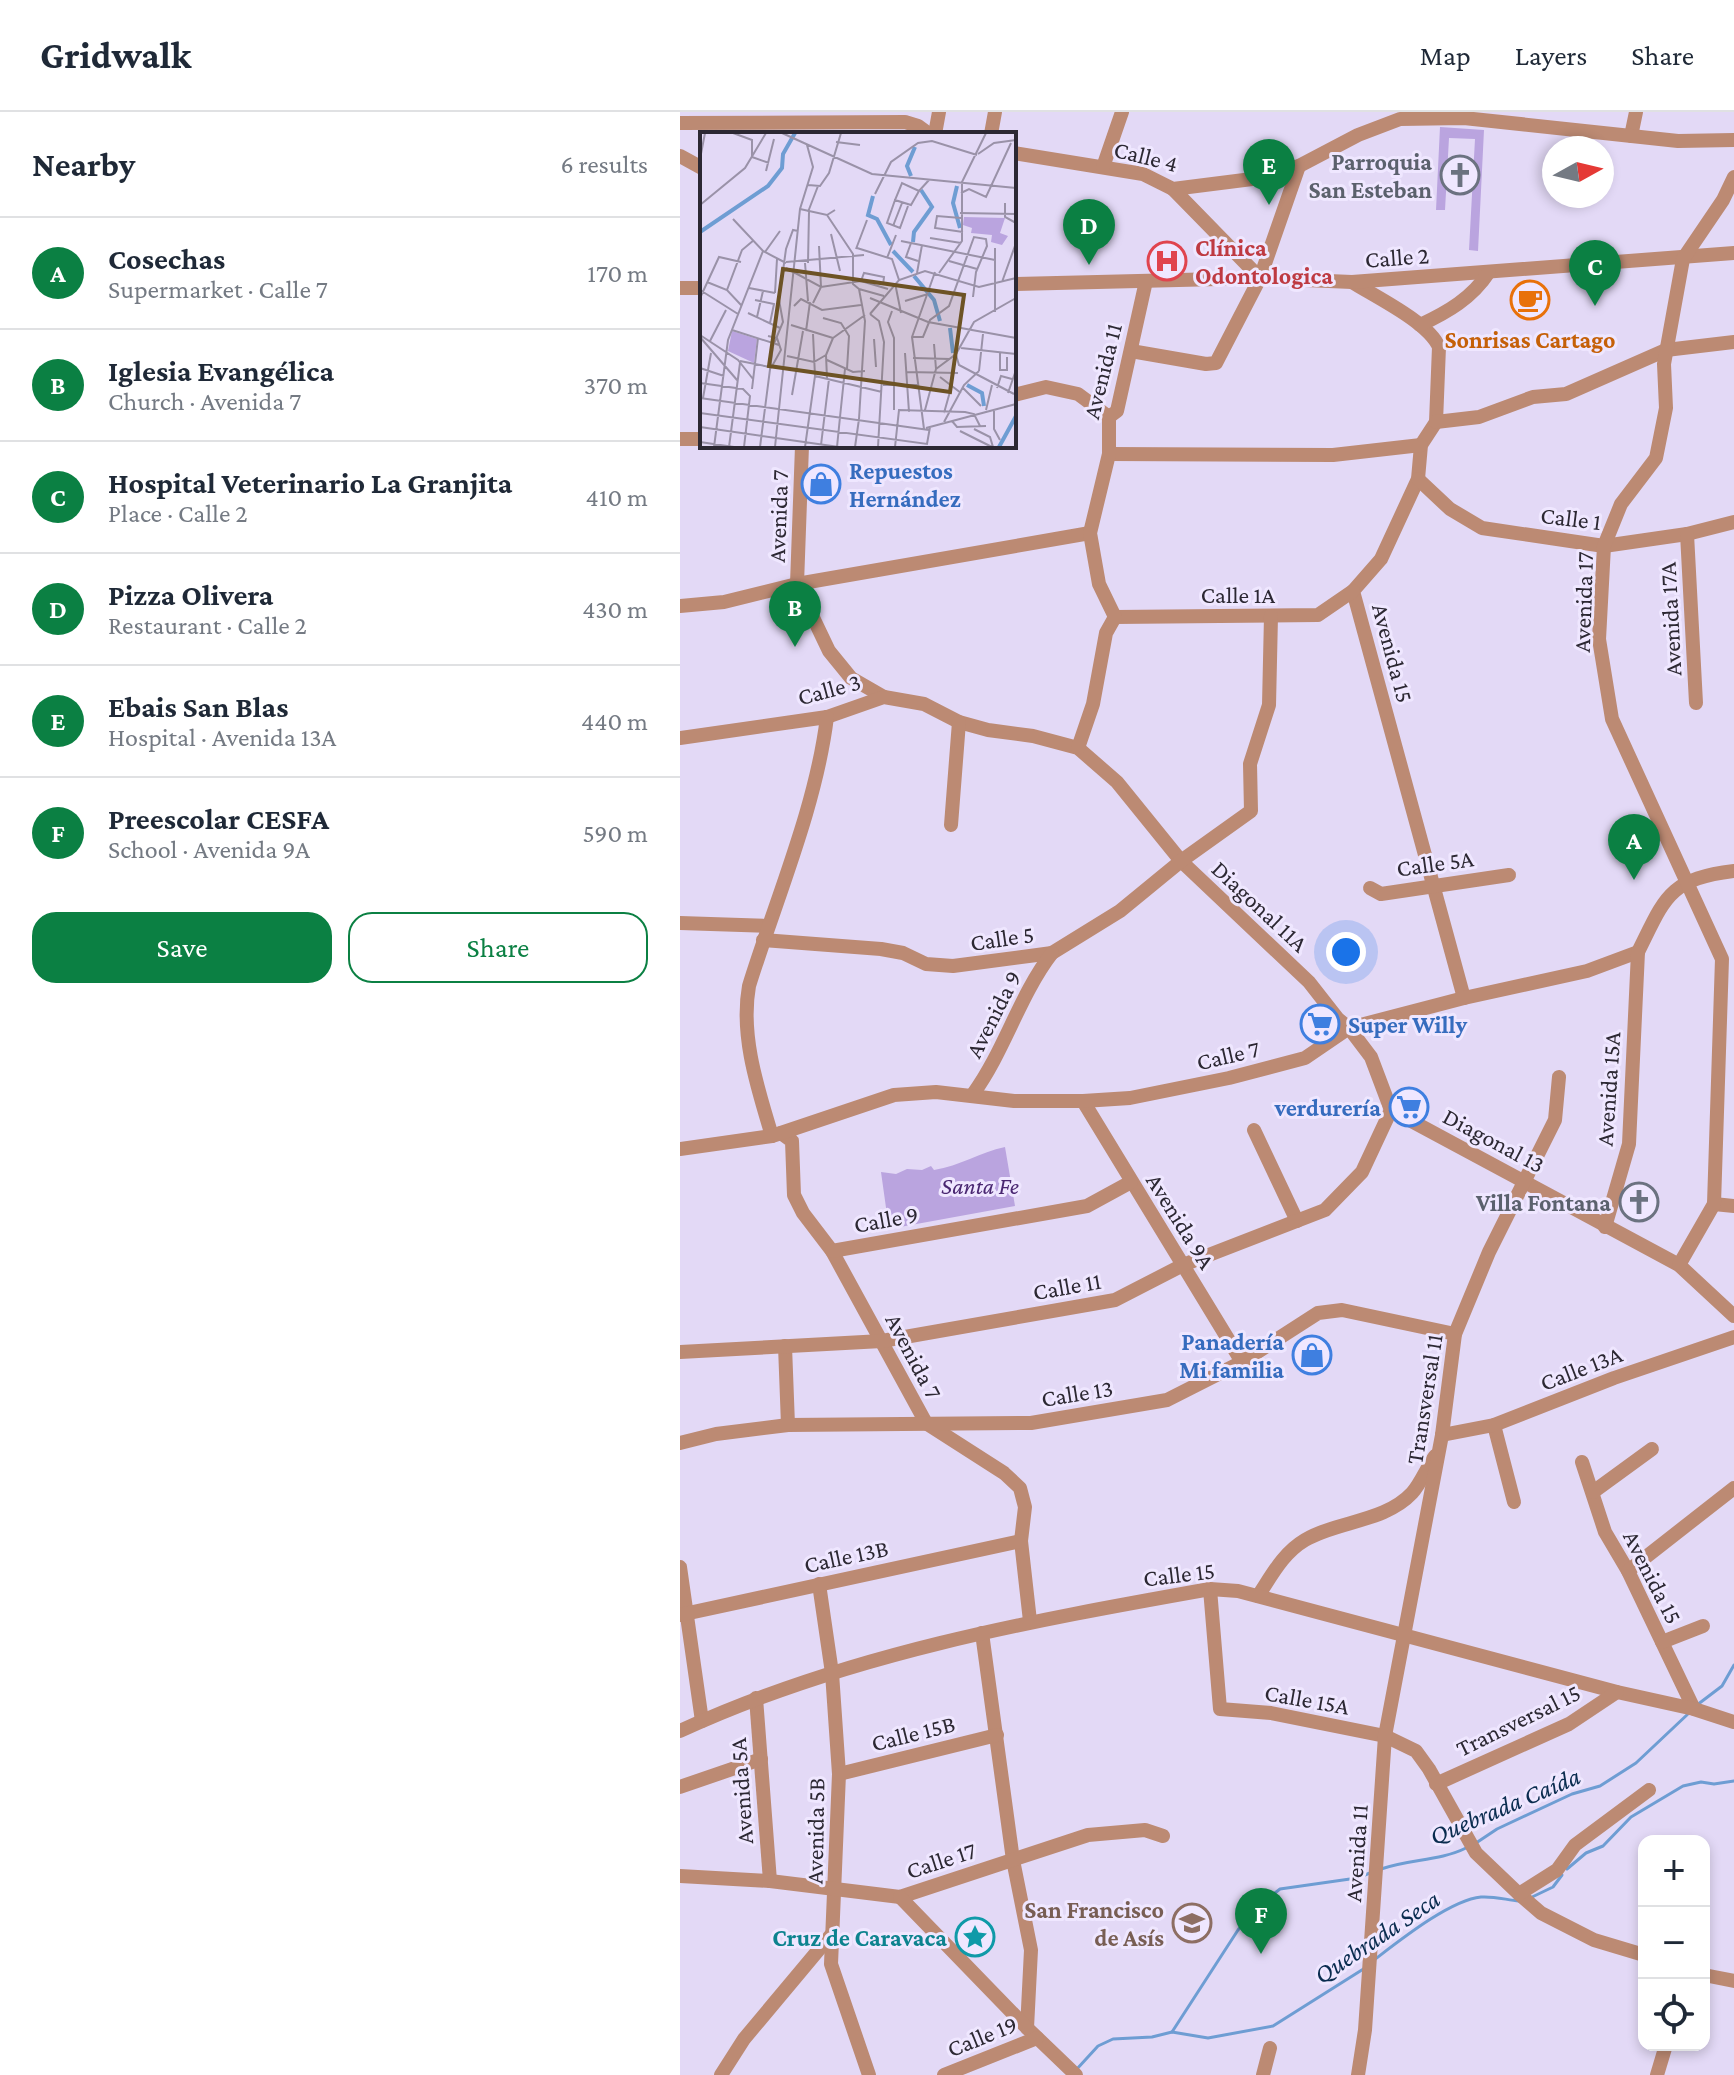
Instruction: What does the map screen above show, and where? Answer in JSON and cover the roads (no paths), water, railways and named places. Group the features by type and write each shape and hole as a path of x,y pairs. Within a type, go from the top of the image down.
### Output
{"street":[{"path":"933,132 939,112"},
{"path":"991,132 995,112"},
{"path":"1103,167 1122,112"},
{"path":"1631,136 1636,112"},
{"name":"Calle 4","path":"1016,153 1143,174 1173,189 1260,178 1299,166 1358,135 1400,119 1464,115 1678,141 1734,140"},
{"path":"680,123 905,122 928,132"},
{"path":"680,156 700,167"},
{"path":"1131,351 1196,363 1216,363 1260,278 1299,166"},
{"path":"1683,259 1723,200 1734,177"},
{"path":"1173,189 1244,272"},
{"name":"Calle 2","path":"1260,278 1352,282 1734,253"},
{"name":"Avenida 17","path":"1679,1265 1714,1204 1728,958 1685,881 1612,719 1599,639 1604,546 1621,504 1656,458 1666,408 1664,364 1683,259"},
{"path":"1016,284 1146,281 1244,272 1260,278"},
{"path":"1420,325 1466,299 1478,289 1489,272"},
{"name":"Avenida 11","path":"1115,617 1099,584 1090,533 1109,454 1109,417 1117,411 1146,281"},
{"path":"1352,282 1435,338 1439,347 1436,422 1479,417 1533,397 1566,394 1666,350 1734,342"},
{"path":"1016,394 1046,387 1078,394 1109,417"},
{"name":"Avenida 15","path":"1436,422 1421,445 1418,479 1381,559 1353,591 1464,998"},
{"path":"1109,454 1333,455 1421,445"},
{"name":"Avenida 7","path":"802,448 797,584 829,651 851,678 884,697"},
{"name":"Calle 1","path":"1418,479 1450,509 1482,528 1604,546 1687,534 1734,522"},
{"path":"680,606 724,602 797,584 1090,533"},
{"name":"Avenida 17A","path":"1687,534 1696,703"},
{"name":"Calle 1A","path":"1115,617 1318,615 1353,591"},
{"name":"Calle 5","path":"680,923 881,949 903,953 926,964 953,966 1052,953 1120,911 1181,861 1251,811 1250,764 1269,705 1271,616"},
{"path":"1078,748 1093,704 1106,633 1115,617"},
{"name":"Calle 3","path":"680,738 827,717 884,697 924,704 959,722 1078,748"},
{"name":"Avenida 7","path":"827,717 825,738 803,820 745,1007 756,1083 777,1134 792,1141 794,1195 803,1213 832,1251 926,1423 1004,1473 1020,1488 1025,1507 1021,1541 1030,1621"},
{"path":"951,825 959,722"},
{"name":"Diagonal 11A","path":"1078,748 1117,782 1181,861 1309,982 1349,1028 1371,1057 1391,1110"},
{"path":"1638,952 1665,898 1685,881 1734,871"},
{"name":"Calle 5A","path":"1370,888 1381,894 1509,875"},
{"name":"Calle 7","path":"680,1149 777,1134 894,1095 936,1092 1014,1101 1083,1101 1130,1098 1229,1078 1305,1058 1349,1028 1587,971 1638,952"},
{"name":"Avenida 15A","path":"1605,1227 1629,1144 1638,952"},
{"name":"Avenida 9","path":"973,1094 990,1071 1040,969 1052,953"},
{"path":"1526,1182 1555,1120 1559,1077"},
{"name":"Avenida 9A","path":"1083,1101 1242,1362"},
{"name":"Diagonal 13","path":"1391,1110 1679,1265 1734,1316"},
{"name":"Calle 11","path":"680,1352 882,1341 1115,1300 1183,1265 1325,1210 1362,1172 1391,1110"},
{"path":"1254,1130 1297,1221"},
{"name":"Calle 9","path":"832,1251 1087,1206 1131,1182"},
{"name":"Transversal 11","path":"1403,1634 1441,1442 1455,1334 1489,1252 1526,1182"},
{"path":"1714,1204 1734,1206"},
{"name":"Calle 13","path":"680,1443 716,1434 788,1425 1031,1423 1167,1400 1242,1362 1318,1313 1330,1310 1455,1334"},
{"name":"Calle 13A","path":"1441,1442 1734,1337"},
{"path":"785,1346 788,1425"},
{"path":"1494,1425 1514,1502"},
{"path":"1258,1596 1282,1559 1306,1539 1380,1512 1412,1492 1441,1442"},
{"path":"1593,1492 1652,1449"},
{"name":"Avenida 15","path":"1582,1462 1605,1532 1628,1571 1694,1709"},
{"path":"1628,1571 1734,1488"},
{"name":"Calle 13B","path":"684,1614 1021,1541"},
{"name":"Avenida 5A","path":"680,1567 684,1614 702,1721"},
{"name":"Avenida 5B","path":"819,1584 832,1673 839,1774 831,1964 869,2075"},
{"name":"Calle 15","path":"680,1731 756,1698 832,1673 1030,1621 1210,1589 1258,1596 1734,1722"},
{"name":"Calle 15A","path":"1210,1589 1220,1709 1271,1713 1385,1736 1416,1751 1476,1853 1519,1894 1541,1913 1594,1940 1638,1953"},
{"path":"1662,1642 1703,1626"},
{"path":"982,1633 1013,1860 1031,1950 1032,2033"},
{"name":"Avenida 11","path":"1358,2075 1365,2030 1385,1736 1403,1634"},
{"name":"Transversal 15","path":"1436,1784 1569,1724 1617,1692"},
{"name":"Avenida 5A","path":"756,1698 770,1881"},
{"name":"Calle 15B","path":"839,1774 997,1735"},
{"path":"680,1787 761,1759"},
{"path":"1519,1894 1557,1870 1575,1845 1649,1790"},
{"name":"Calle 17","path":"680,1876 770,1881 900,1897 1088,1835 1145,1830 1163,1836"},
{"path":"900,1897 1076,2075"},
{"path":"721,2075 744,2039 831,1935"},
{"path":"1710,1976 1734,1981"},
{"name":"Calle 19","path":"944,2075 1032,2033"},
{"path":"1263,2075 1270,2048"},
{"path":"1657,2075 1664,2051"}],"waterway":[{"name":"Quebrada Caída","path":"1697,1705 1722,1686 1734,1665"},
{"name":"Quebrada Caída","path":"1476,1843 1497,1829 1572,1794 1600,1786 1636,1763 1689,1713"},
{"name":"Quebrada Seca","path":"1567,1869 1586,1853 1603,1846 1631,1817 1683,1786 1734,1781"},
{"name":"Quebrada Caída","path":"1381,1869 1466,1848"},
{"name":"Quebrada Caída","path":"1172,2032 1238,1930 1256,1908 1280,1889 1357,1878 1370,1873"},
{"name":"Quebrada Seca","path":"1530,1898 1553,1887 1562,1875"},
{"name":"Quebrada Seca","path":"1374,1960 1425,1922 1455,1905 1481,1897 1519,1901"},
{"name":"Quebrada Seca","path":"1076,2070 1098,2046 1113,2039 1152,2037 1172,2032 1208,2038 1273,2026 1365,1968"}],"place":[{"name":"Parroquia San Esteban","path":"1460,175"},
{"name":"Ebais San Blas","path":"1269,205"},
{"name":"Clínica Odontologica","path":"1167,261"},
{"name":"Pizza Olivera","path":"1089,265"},
{"name":"Sonrisas Cartago","path":"1530,300"},
{"name":"Hospital Veterinario La Granjita","path":"1595,306"},
{"name":"Repuestos Hernández","path":"821,484"},
{"name":"Iglesia Evangélica","path":"795,647"},
{"name":"Cosechas","path":"1634,880"},
{"name":"Super Willy","path":"1320,1024"},
{"name":"verdurería","path":"1409,1107"},
{"name":"Villa Fontana","path":"1639,1202"},
{"name":"Panadería Mi familia","path":"1312,1355"},
{"name":"San Francisco de Asís","path":"1192,1923"},
{"name":"Cruz de Caravaca","path":"975,1937"},
{"name":"Preescolar CESFA","path":"1261,1954"}],"park label":[{"name":"Santa Fe","path":"980,1185"}]}
